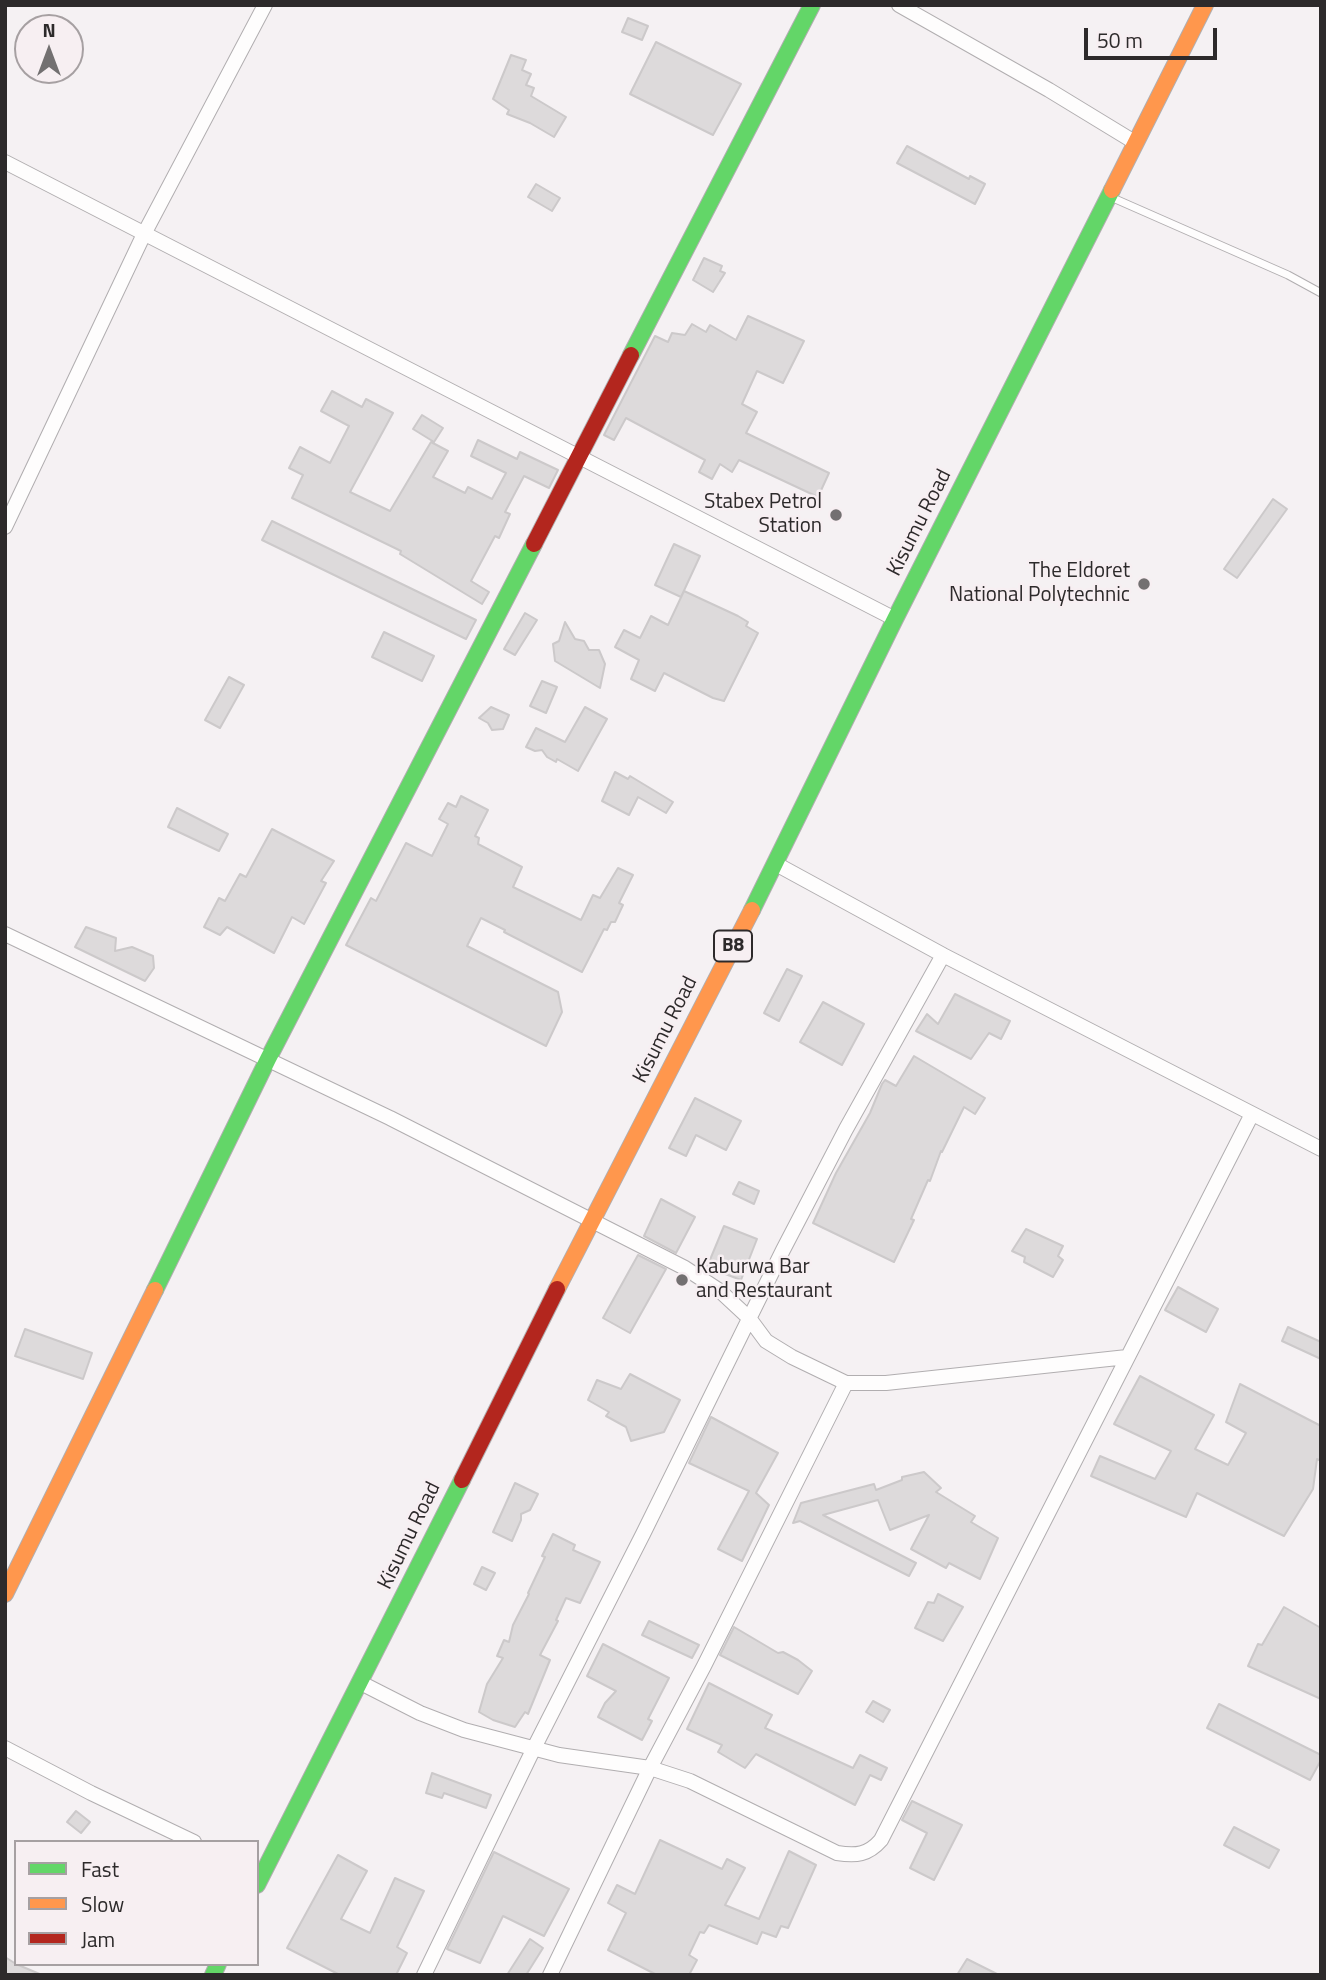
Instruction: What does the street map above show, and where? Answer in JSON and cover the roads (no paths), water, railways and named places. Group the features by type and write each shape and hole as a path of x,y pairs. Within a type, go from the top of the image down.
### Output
{"main road":[{"path":"5,1594 268,1059 813,5"},
{"name":"Kisumu Road","path":"259,1876 361,1683 591,1221 776,864 895,619 1205,5"}],"street":[{"path":"5,527 144,234 265,5"},
{"path":"899,5 1136,143"},
{"path":"5,162 895,619"},
{"path":"776,864 943,955 1321,1149"},
{"path":"5,934 268,1059 500,1172 591,1221 617,1231 685,1268 720,1291 749,1318 766,1341 778,1350 846,1383 886,1383 1127,1357"},
{"path":"424,1975 749,1318 846,1129 943,955"},
{"path":"361,1683 442,1722 534,1748 589,1760 650,1768 690,1780 837,1853 854,1856 874,1848 881,1840 1252,1114"},
{"path":"550,1975 650,1768 710,1655 846,1383"},
{"path":"5,1748 92,1794 190,1840"}],"lane":[{"path":"1109,196 1288,275 1321,293"}],"place":[{"name":"Stabex Petrol Station","path":"836,515"},
{"name":"The Eldoret National Polytechnic","path":"1144,584"},
{"name":"Kaburwa Bar and Restaurant","path":"682,1280"}]}
